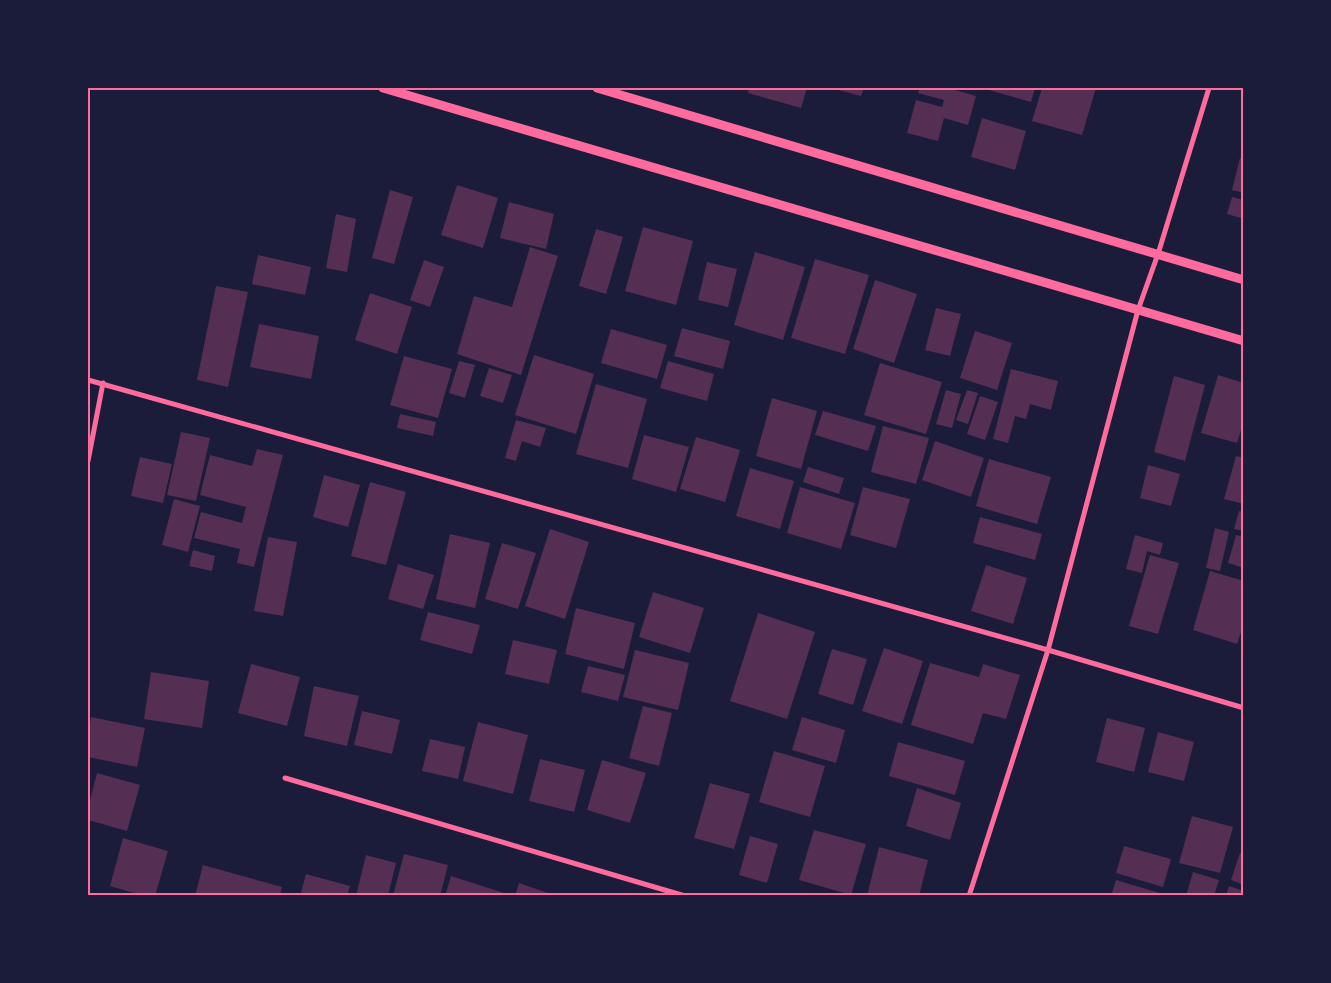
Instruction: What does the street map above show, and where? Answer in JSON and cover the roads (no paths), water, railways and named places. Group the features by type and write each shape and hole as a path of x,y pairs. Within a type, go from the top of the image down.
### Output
{"street":[{"path":"383,88 1244,341"},
{"path":"417,97 419,88"},
{"path":"597,88 1244,280"},
{"path":"969,896 1048,650 1138,310 1158,254 1210,88"},
{"path":"88,380 1048,650 1244,708"},
{"path":"88,461 103,383"},
{"path":"285,778 685,896"}]}
